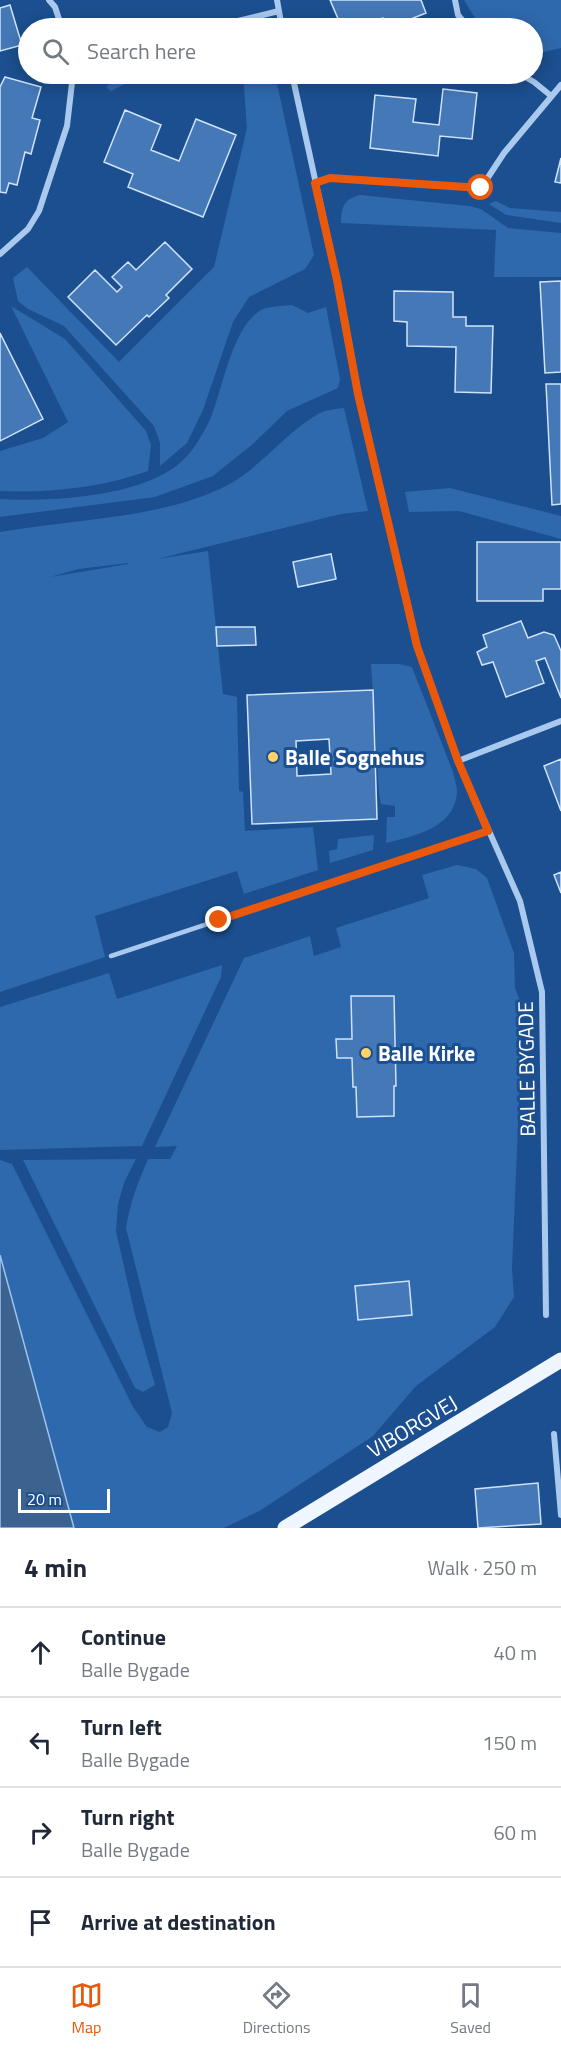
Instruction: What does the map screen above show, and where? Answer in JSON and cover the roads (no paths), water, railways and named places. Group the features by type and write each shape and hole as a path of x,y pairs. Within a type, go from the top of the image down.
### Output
{"main road":[{"name":"VIBORGVEJ","path":"285,1528 561,1359"}],"street":[{"path":"49,0 55,7 59,18"},
{"path":"277,0 280,18"},
{"path":"455,0 461,18"},
{"path":"250,18 279,11"},
{"path":"0,254 28,229 39,211 67,126 72,84"},
{"name":"BALLE BYGADE","path":"294,84 337,280 358,394 417,646 458,761 520,901 542,992 546,1315"},
{"path":"536,84 550,95"},
{"path":"315,183 330,178 481,188 504,153 550,95 561,85"},
{"path":"458,761 561,721"},
{"path":"554,1434 561,1515"}],"lane":[{"path":"111,956 488,831"}],"place":[{"name":"Balle Sognehus","path":"273,757"},
{"name":"Balle Kirke","path":"366,1053"}]}
